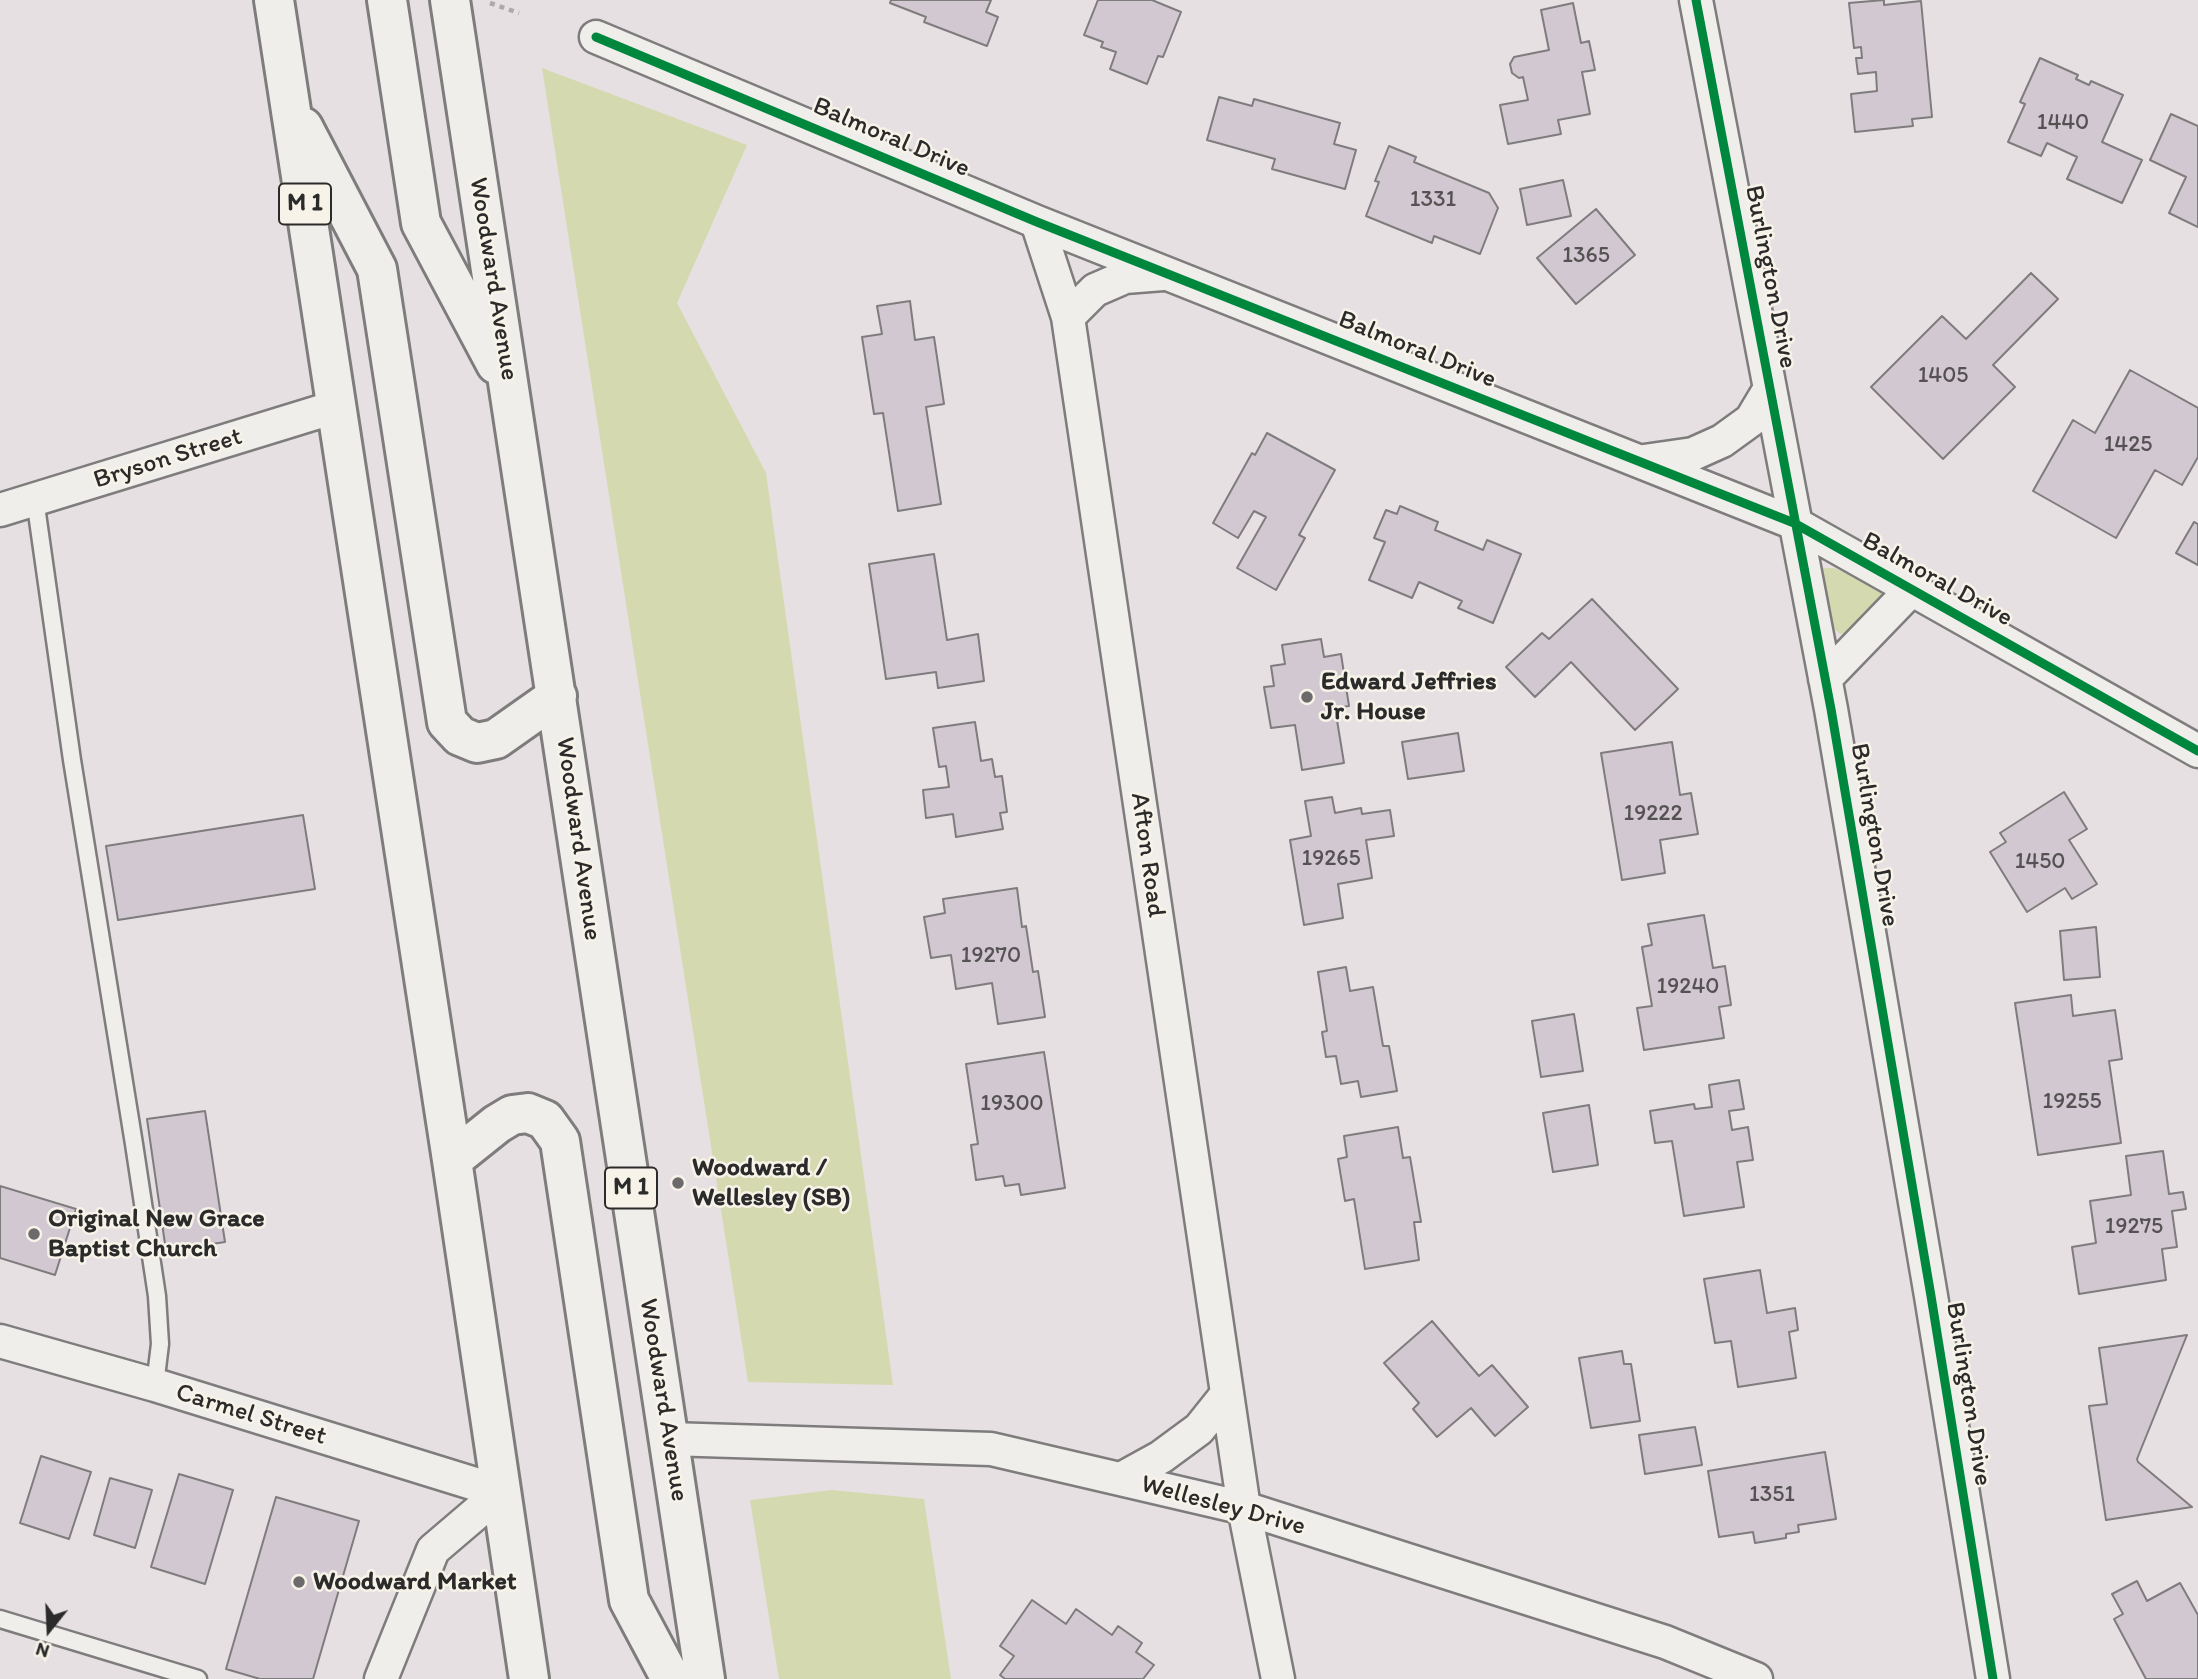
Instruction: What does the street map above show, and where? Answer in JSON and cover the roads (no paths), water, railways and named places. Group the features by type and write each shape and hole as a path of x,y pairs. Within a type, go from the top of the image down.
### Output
{"main road":[{"name":"M 1","path":"274,0 529,1679"},
{"path":"387,0 421,223 510,390"},
{"name":"Woodward Avenue","path":"450,0 705,1679"},
{"path":"289,101 377,269 447,722 460,736 477,743 496,739 556,696"},
{"path":"452,1160 496,1124 512,1115 528,1113 545,1120 559,1141 629,1601 671,1679"},
{"path":"522,1634 545,1679"}],"street":[{"name":"Burlington Drive","path":"1696,0 1825,679 1929,1283 1987,1671"},
{"name":"Balmoral Drive","path":"596,37 1037,222 1794,523 2198,751"},
{"name":"Afton Road","path":"1037,222 1068,317 1244,1508 1278,1679"},
{"path":"1068,317 1095,290 1125,277 1168,274"},
{"path":"1641,462 1693,454 1722,441 1751,420 1769,390"},
{"name":"Bryson Street","path":"0,510 335,407"},
{"name":"Balmoral Drive","path":"1825,679 1912,589"},
{"name":"Carmel Street","path":"0,1341 155,1385 501,1492"},
{"path":"1121,1479 1161,1457 1199,1429 1227,1394"},
{"name":"Wellesley Drive","path":"669,1439 991,1449 1244,1508 1665,1642 1756,1679"},
{"path":"381,1679 432,1550 501,1492"}],"lane":[{"path":"35,499 70,747 156,1296 160,1344 155,1385"},
{"path":"0,1619 198,1679"}],"place":[{"name":"Edward Jeffries Jr. House","path":"1307,697"},
{"name":"Woodward / Wellesley (SB)","path":"678,1183"},
{"name":"Original New Grace Baptist Church","path":"34,1234"},
{"name":"Woodward Market","path":"299,1582"}]}
